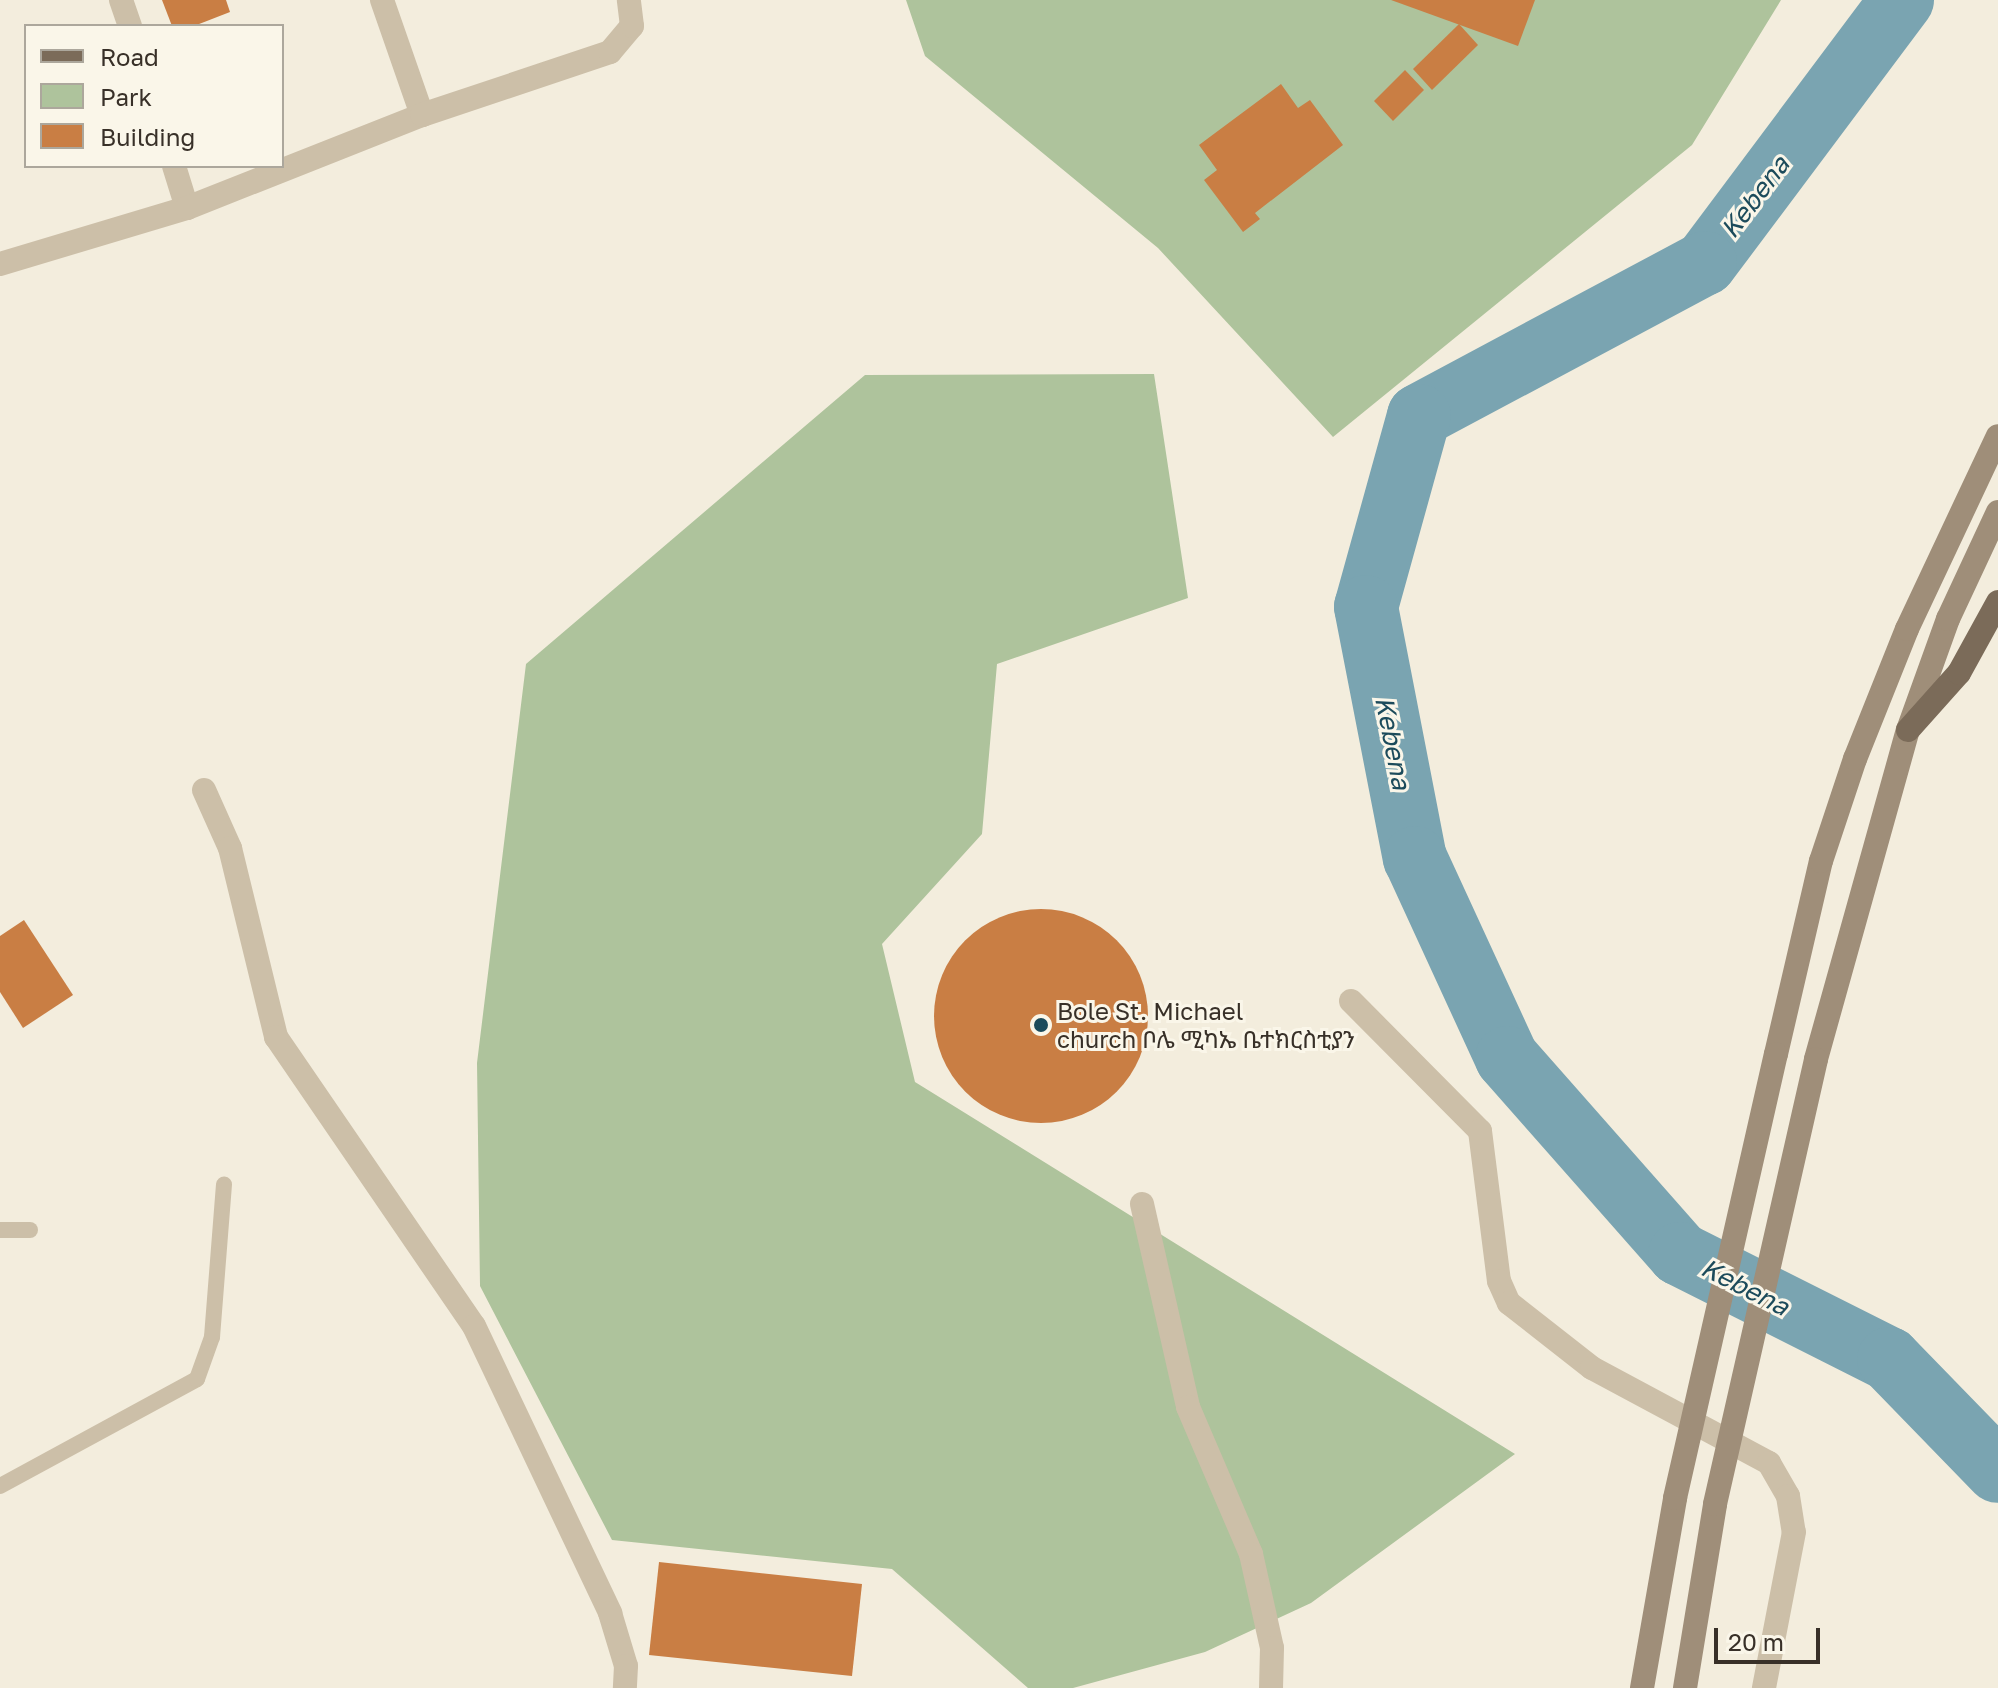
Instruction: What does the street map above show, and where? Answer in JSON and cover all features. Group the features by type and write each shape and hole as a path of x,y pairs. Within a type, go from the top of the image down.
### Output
{"main road":[{"path":"1642,1688 1675,1498 1821,861 1855,759 1907,629 1998,436"},
{"path":"1685,1688 1715,1504 1816,1059 1908,730 1948,619 1998,512"},
{"path":"1908,730 1959,673 1998,602"}],"street":[{"path":"121,0 129,24"},
{"path":"382,0 422,115"},
{"path":"0,264 187,208 422,115 610,52 632,26 629,0"},
{"path":"175,168 187,208"},
{"path":"204,790 230,848 276,1037 474,1326 610,1613 626,1666 625,1688"},
{"path":"1351,1001 1480,1131 1499,1281 1509,1303 1592,1368 1769,1463 1788,1496 1794,1532 1764,1688"},
{"path":"1142,1204 1188,1407 1251,1554 1272,1648 1271,1688"}],"lane":[{"path":"0,1486 197,1379 212,1337 224,1184"},
{"path":"0,1230 30,1230"}],"green space":[{"path":"906,0 1781,0 1692,145 1333,437 1158,248 925,56"},
{"path":"1154,374 1188,598 997,664 982,834 882,944 915,1082 1515,1454 1311,1603 1205,1652 1073,1688 1028,1688 892,1569 612,1540 480,1286 477,1063 526,664 865,375"}],"building":[{"path":"162,0 226,0 230,12 199,24 171,24"},
{"path":"1391,0 1535,0 1518,46"},
{"path":"1459,24 1478,45 1432,90 1413,69"},
{"path":"1405,70 1424,90 1393,121 1374,101"},
{"path":"1281,84 1298,108 1310,100 1343,145 1255,213 1260,219 1243,232 1204,180 1217,170 1199,145"},
{"name":"Bole St. Michael church ቦሌ ሚካኤ ቤተክርስቲያን","path":"1041,909 1082,918 1100,927 1116,941 1130,957 1139,975 1148,1016 1139,1057 1130,1075 1116,1091 1100,1105 1082,1114 1041,1123 1000,1114 982,1105 966,1091 952,1075 943,1057 934,1016 943,975 952,957 966,941 982,927 1000,918"},
{"path":"24,920 73,995 23,1028 0,992 0,936"},
{"path":"659,1562 862,1584 852,1676 649,1655"}],"waterway":[{"name":"Kebena","path":"1902,0 1705,263 1419,416 1366,607 1415,858 1507,1058 1680,1254 1889,1359 1998,1471"}],"place":[{"name":"Bole St. Michael church ቦሌ ሚካኤ ቤተክርስቲያን","path":"1041,1025"}]}
